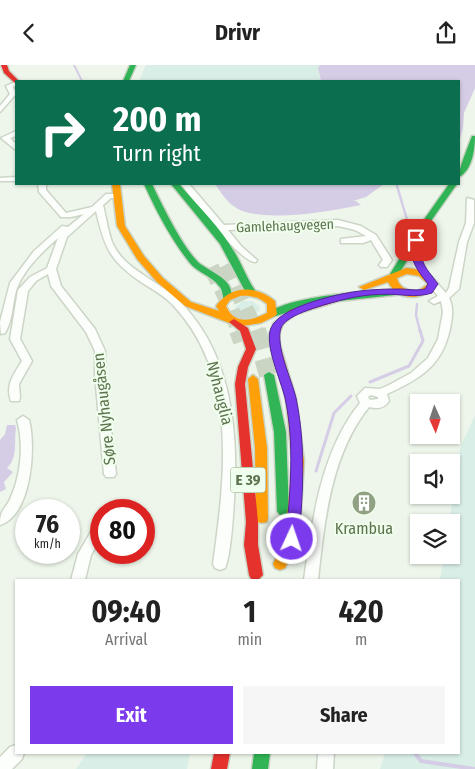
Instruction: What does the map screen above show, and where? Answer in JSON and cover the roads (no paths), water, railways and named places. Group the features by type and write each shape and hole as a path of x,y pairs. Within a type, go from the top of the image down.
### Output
{"main road":[{"path":"4,65 6,72 15,81"},
{"path":"126,80 133,65"},
{"path":"136,80 143,65"},
{"path":"460,173 469,157 475,138"},
{"path":"116,185 120,225 148,267 194,307 246,324 268,317 302,302 366,293 402,292 416,294 429,291 433,284 416,258 416,240"},
{"path":"118,196 122,185"},
{"path":"148,185 161,212 194,263 204,272 224,283 228,291 221,310 230,319"},
{"path":"154,185 186,230"},
{"path":"167,185 225,265"},
{"path":"176,185 236,263 243,284 272,303 268,317"},
{"path":"402,292 393,285 393,276 434,209 452,185"},
{"path":"204,257 211,267"},
{"path":"178,295 208,303 225,299 238,293 284,297 324,294 365,287 406,271 425,274"},
{"name":"E 39","path":"269,375 280,433 284,496 280,568 292,539 298,461 294,420 274,334 279,323 293,312 342,297"},
{"name":"E 39","path":"268,317 262,335 284,374"},
{"name":"E 39","path":"230,319 244,330 251,349 243,367 240,385 256,578"},
{"name":"E 39","path":"253,379 264,469 261,549 256,578"},
{"path":"219,769 222,754"},
{"path":"260,769 261,754"}],"street":[{"path":"0,109 13,94 9,86 15,83"},
{"path":"15,133 5,138 15,147"},
{"path":"3,180 15,179"},
{"path":"42,185 42,190 64,215 93,209"},
{"name":"Gamlehaugvegen","path":"186,185 224,228 239,249 253,259"},
{"path":"15,398 14,384 27,361 15,339 24,290 33,279 51,269 63,236 109,196 118,196"},
{"path":"434,301 444,297 454,289 463,242 470,223 470,200"},
{"path":"1,331 5,325 14,283 43,246 58,233 93,209"},
{"name":"Nyhauglia","path":"93,209 116,256 133,272 159,290 182,310 204,342 214,361 230,424 231,445 227,517 220,564"},
{"name":"Gamlehaugvegen","path":"224,228 338,223 358,228 374,237"},
{"path":"374,237 388,259 384,265"},
{"name":"Gamlehaugvegen","path":"344,241 363,240 374,237"},
{"name":"Søre Nyhaugåsen","path":"51,269 56,286 91,331 100,351 100,375 110,474"},
{"path":"310,579 326,492 338,451 350,423 366,403 373,405 381,403 384,399 380,393 408,380 431,363 442,345 449,309 444,297 433,284"},
{"path":"416,294 434,301 443,309 447,319"},
{"path":"0,520 13,506 19,490 25,460 27,430 23,420"},
{"path":"78,579 85,554 90,546"},
{"path":"0,769 15,754"},
{"path":"326,754 326,769"}],"waterway":[{"path":"74,65 82,80"},
{"path":"397,186 408,223"},
{"path":"417,304 416,315 420,331"},
{"path":"370,382 409,366 423,341 420,330"},
{"path":"316,471 334,413 351,396"},
{"path":"416,754 421,761 475,769"}],"tunnel":[{"path":"225,265 256,331"},
{"path":"211,267 230,306 239,331"},
{"path":"239,330 243,341"},
{"path":"256,330 269,375"}],"place":[{"name":"Krambua","path":"364,503"}]}
